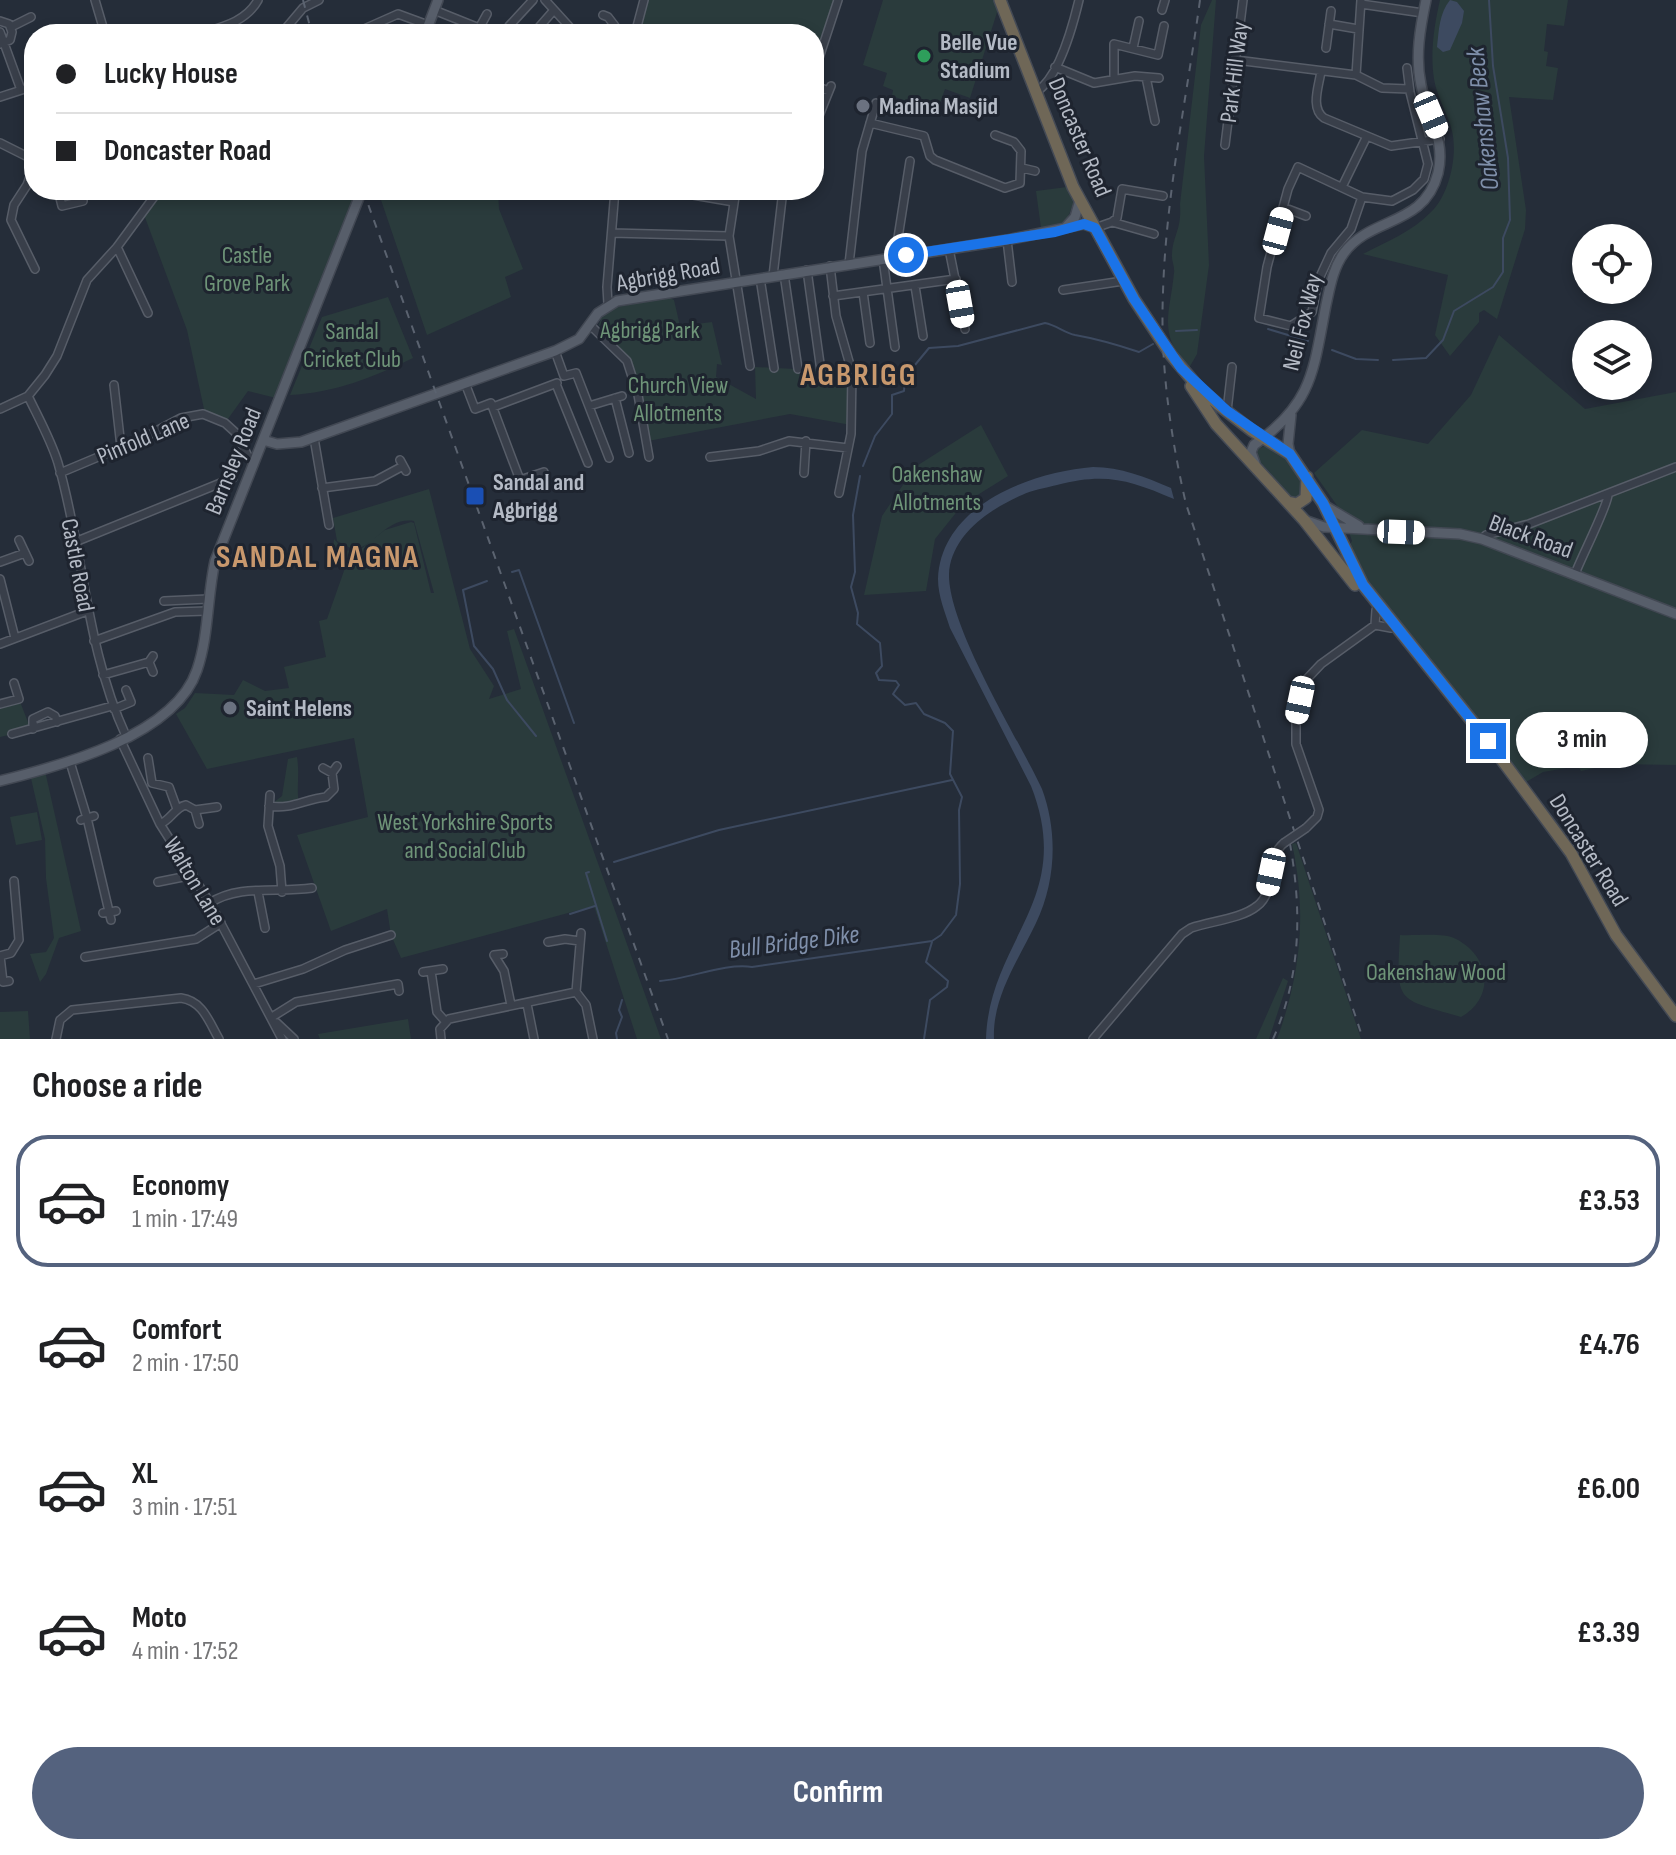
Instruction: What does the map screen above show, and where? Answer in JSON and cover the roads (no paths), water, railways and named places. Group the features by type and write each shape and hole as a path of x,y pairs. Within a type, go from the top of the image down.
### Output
{"highway":[{"name":"Doncaster Road","path":"1000,0 1080,200 1123,281 1210,417 1304,520 1381,619 1432,672 1483,733 1571,853 1616,935 1676,1016"},
{"name":"Doncaster Road","path":"1181,368 1223,408 1290,454 1323,503 1354,571 1381,619 1432,672"},
{"path":"1223,408 1215,412 1229,439"},
{"path":"1288,502 1297,504 1306,498 1307,476"}],"main road":[{"name":"Neil Fox Way","path":"1290,454 1291,415 1312,372 1338,264 1359,239 1410,214 1426,197 1439,168 1440,139 1421,87 1418,68 1426,0"},
{"path":"428,24 436,5"},
{"name":"Barnsley Road","path":"0,780 70,762 123,737 163,714 186,692 197,671 203,648 215,561 358,200"},
{"path":"1062,230 1075,217 1080,200"},
{"name":"Agbrigg Road","path":"263,440 285,444 314,438 555,351 579,339 608,304 1007,240 1084,224 1095,228"},
{"name":"Agbrigg Road","path":"1062,230 1095,228"},
{"path":"1081,229 1093,234 1103,244"},
{"name":"Neil Fox Way","path":"1264,437 1291,415"},
{"path":"1258,470 1252,448 1264,437"},
{"name":"Black Road","path":"1323,503 1336,514 1366,528"},
{"name":"Black Road","path":"1304,520 1335,527 1482,539 1676,614"},
{"path":"1345,552 1346,540 1351,534 1366,528"}],"street":[{"path":"95,0 102,24"},
{"path":"228,24 251,11 258,0"},
{"path":"289,24 303,8 319,0"},
{"path":"511,24 533,0"},
{"path":"545,0 567,24"},
{"path":"638,24 644,0"},
{"path":"824,43 838,0"},
{"path":"1036,92 1045,85 1055,67 1071,32 1079,0"},
{"path":"1162,10 1165,0"},
{"name":"Park Hill Way","path":"1225,145 1243,0"},
{"path":"1356,75 1361,2 1423,13"},
{"path":"436,5 467,24"},
{"path":"542,24 554,10"},
{"path":"1326,48 1331,11"},
{"path":"376,24 398,14 416,24"},
{"path":"482,24 487,14"},
{"path":"603,15 612,24"},
{"path":"11,27 31,17"},
{"path":"0,21 11,27"},
{"path":"1133,48 1139,21"},
{"path":"1329,24 1358,29"},
{"path":"1114,79 1114,44 1158,55 1164,26"},
{"path":"3,44 12,36 11,27"},
{"path":"0,32 21,90"},
{"path":"1236,60 1356,75 1382,88 1409,89"},
{"path":"1055,67 1094,83 1114,79 1159,78"},
{"path":"1362,197 1351,229 1331,253 1318,281 1312,312 1291,326 1259,318 1267,267 1288,189 1298,167 1362,197 1392,201 1413,190 1424,179 1428,166 1425,142 1409,89 1407,68"},
{"path":"1321,71 1316,105 1318,114 1391,146 1440,139"},
{"path":"1146,77 1155,121"},
{"path":"824,88 830,89 824,104"},
{"path":"0,97 24,89"},
{"path":"849,264 862,151 876,103"},
{"path":"870,123 924,136 930,156 935,160 1005,188 1018,185 1022,168 1021,151 1015,137 995,135"},
{"path":"1342,187 1367,136"},
{"path":"0,143 24,157"},
{"path":"895,257 910,161"},
{"path":"1022,168 1035,171"},
{"path":"897,179 907,180"},
{"path":"1095,228 1117,218 1122,189 1163,196"},
{"path":"21,269 33,266 11,220 14,205 24,191"},
{"path":"60,200 62,206 83,201"},
{"path":"0,409 28,396 57,356 87,280 117,247 152,200"},
{"path":"608,304 614,200"},
{"path":"722,200 734,202 729,236 750,366"},
{"path":"773,276 782,200"},
{"path":"1285,208 1306,216"},
{"path":"1112,222 1154,234"},
{"path":"612,233 729,236"},
{"path":"1007,240 1012,282"},
{"path":"117,247 148,313"},
{"path":"949,249 965,329"},
{"path":"883,259 895,347"},
{"path":"830,266 833,296 852,372 848,448 839,493"},
{"path":"807,270 822,349 821,371"},
{"path":"784,274 798,369"},
{"path":"760,278 774,368"},
{"path":"833,296 956,279"},
{"path":"1063,290 1123,281"},
{"path":"915,286 923,336"},
{"path":"863,292 870,343"},
{"path":"590,325 627,361 638,395 649,457"},
{"path":"555,351 564,376"},
{"path":"1223,408 1229,394 1232,367"},
{"path":"493,407 556,384 564,376 576,373 609,458"},
{"path":"465,383 475,409 491,403 520,480 544,472"},
{"path":"556,384 576,446 588,463"},
{"path":"114,385 121,447"},
{"name":"Castle Road","path":"28,396 60,473 94,641 123,737"},
{"path":"589,406 619,397 629,453"},
{"name":"Pinfold Lane","path":"60,473 181,418 203,414 225,423 236,433 240,446 255,460"},
{"path":"314,438 329,525"},
{"path":"710,457 759,451 789,441 848,448"},
{"path":"804,473 806,441"},
{"path":"322,488 375,481 403,465"},
{"path":"1482,539 1608,495 1676,467"},
{"path":"75,542 233,478"},
{"path":"1575,574 1591,533 1608,505 1608,495"},
{"path":"0,562 27,557 19,540"},
{"path":"0,579 15,638"},
{"path":"164,601 208,599"},
{"path":"0,644 87,611"},
{"path":"94,641 175,612 207,611"},
{"path":"1093,1039 1182,934 1251,910 1262,902 1276,851 1306,828 1317,817 1319,810 1296,744 1295,729 1304,682 1321,664 1381,619"},
{"path":"103,675 151,659 153,672"},
{"path":"0,704 19,699 14,683"},
{"path":"12,734 131,702 126,690"},
{"path":"32,730 34,740"},
{"name":"Walton Lane","path":"123,737 160,824 210,903 282,1039"},
{"path":"149,758 152,783 169,787 177,809"},
{"path":"70,762 87,818 109,914"},
{"path":"269,806 293,808 312,798 326,797 334,789 334,770 323,768"},
{"path":"270,795 268,826 280,866 282,892"},
{"path":"160,824 170,820 177,809 186,805 195,810 216,807 214,796"},
{"path":"195,810 199,824"},
{"path":"158,882 193,875"},
{"path":"9,981 3,982 0,956 11,953 19,940 11,884"},
{"path":"210,903 235,891 282,892 312,888"},
{"path":"258,892 265,928"},
{"path":"84,958 196,939 221,923"},
{"path":"254,984 391,935"},
{"path":"548,942 581,937 576,992 586,1005 593,1039"},
{"path":"503,954 494,955 494,959 504,971 511,1005"},
{"path":"443,969 427,972 437,1012 445,1021"},
{"path":"274,1019 296,1002 398,984 399,991"},
{"path":"441,1039 440,1029 445,1021 576,992"},
{"path":"56,1039 60,1020 72,1010 181,998 192,1000 201,1007 219,1039"},
{"path":"527,1004 534,1039"},
{"name":"Walton Lane","path":"274,1019 294,1039"}],"water":[{"path":"1450,0 1457,2 1464,11 1450,50 1443,52 1437,47 1439,28"},
{"path":"1093,467 1123,471 1152,480 1171,488 1174,499 1130,483 1104,479 1074,481 1034,490 977,522 960,541 950,565 950,586 968,644 1042,789 1051,822 1051,873 1043,907 1002,993 994,1039 986,1039 991,1004 1001,973 1037,890 1043,860 1042,826 1031,786 950,628 940,598 938,579 943,553 955,531 972,512 1018,485 1043,476"}],"waterway":[{"name":"Oakenshaw Beck","path":"1393,360 1426,358 1443,340 1454,311 1493,287 1503,272 1503,238 1510,220 1508,158 1493,66 1489,0"},
{"name":"Oakenshaw Beck","path":"863,466 875,436 892,414 892,395 904,391 905,377 929,348 958,346 1045,323 1071,334 1139,352 1153,344"},
{"name":"Oakenshaw Beck","path":"1268,329 1308,341"},
{"name":"Oakenshaw Beck","path":"1176,331 1197,330"},
{"name":"Oakenshaw Beck","path":"1332,350 1356,359 1378,360"},
{"name":"Oakenshaw Beck","path":"660,981 730,967 752,967 932,941 941,935 956,915 960,884 959,810 962,797 950,774 953,731 945,723 924,714 916,703 905,705 893,694 899,685 896,681 879,680 876,673 882,666 880,643 857,624 858,613 851,587 855,572 853,515 860,476"},
{"path":"512,572 519,570 574,723"},
{"path":"487,581 463,590 474,646 493,669 507,700 536,736"},
{"path":"614,862 719,830 952,780"},
{"path":"589,872 586,873 607,941"},
{"path":"570,914 595,906"},
{"path":"924,1039 930,1000 947,987 948,981 926,962 932,942"},
{"name":"Bull Bridge Dike","path":"617,1039 622,1000"}],"railway":[{"path":"303,0 309,24"},
{"path":"1200,0 1165,255 1163,345 1175,451 1186,504 1363,1039"},
{"path":"367,200 668,1039"},
{"path":"1273,1039 1294,967 1297,919 1290,844"}],"place":[{"name":"Belle Vue Stadium","path":"924,56"},
{"name":"Madina Masjid","path":"863,106"},
{"name":"Sandal and Agbrigg","path":"475,496"},
{"name":"Saint Helens","path":"230,708"}],"district":[{"name":"AGBRIGG","path":"859,374"},
{"name":"SANDAL MAGNA","path":"318,556"}],"park label":[{"name":"Castle Grove Park","path":"247,269"},
{"name":"Agbrigg Park","path":"650,330"},
{"name":"Sandal Cricket Club","path":"352,345"},
{"name":"Church View Allotments","path":"678,399"},
{"name":"Oakenshaw Allotments","path":"937,488"},
{"name":"West Yorkshire Sports and Social Club","path":"465,836"},
{"name":"Oakenshaw Wood","path":"1436,972"}]}
